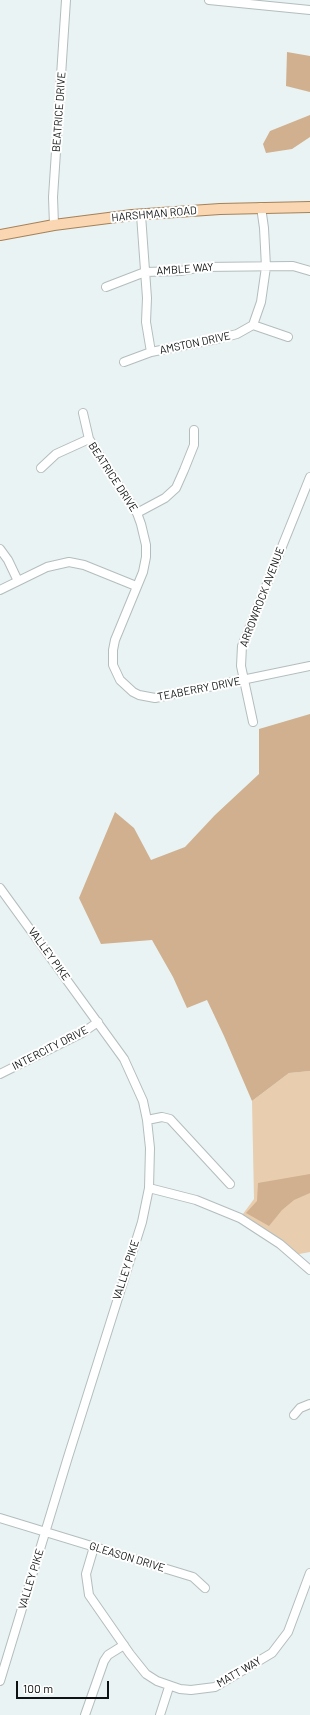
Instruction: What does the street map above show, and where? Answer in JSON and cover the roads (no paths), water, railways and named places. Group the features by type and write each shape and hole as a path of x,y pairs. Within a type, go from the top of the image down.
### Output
{"main road":[{"name":"HARSHMAN ROAD","path":"0,235 54,225 141,215 261,207 310,207"}],"street":[{"name":"BEATRICE DRIVE","path":"54,225 54,197 66,0"},
{"path":"209,0 310,10"},
{"path":"261,207 264,228 266,267 261,302 253,325 288,337"},
{"path":"141,215 147,298 146,322 151,352"},
{"name":"AMBLE WAY","path":"106,287 145,272 180,271 203,267 293,266 310,271"},
{"name":"AMSTON DRIVE","path":"124,362 151,352 237,334 253,325"},
{"name":"BEATRICE DRIVE","path":"83,413 89,439 137,513 144,534 146,557 143,572 136,586"},
{"path":"137,513 165,498 176,488 194,445 194,430"},
{"path":"41,468 56,454 89,439"},
{"name":"ARROWROCK AVENUE","path":"253,722 241,658 244,638 310,477"},
{"path":"0,549 8,560 18,581"},
{"path":"0,590 47,567 69,562 84,565 136,586"},
{"name":"TEABERRY DRIVE","path":"136,586 115,640 113,650 116,672 127,688 139,695 155,698 310,666"},
{"name":"VALLEY PIKE","path":"0,888 98,1022 131,1071 143,1102 147,1120 150,1148 149,1188 142,1222 119,1290 0,1681"},
{"name":"INTERCITY DRIVE","path":"0,1074 82,1033 98,1022"},
{"path":"147,1120 162,1117 170,1119 230,1184"},
{"path":"149,1188 196,1200 240,1218 280,1244 310,1270"},
{"path":"294,1415 300,1408 310,1404"},
{"name":"GLEASON DRIVE","path":"0,1518 193,1577 205,1588"},
{"name":"MATT WAY","path":"94,1547 86,1574 89,1595 146,1674 168,1687 191,1690 215,1687 226,1682 272,1653 288,1632 310,1573"},
{"path":"85,1715 104,1661 112,1652 124,1645"},
{"path":"160,1715 168,1687"}]}
